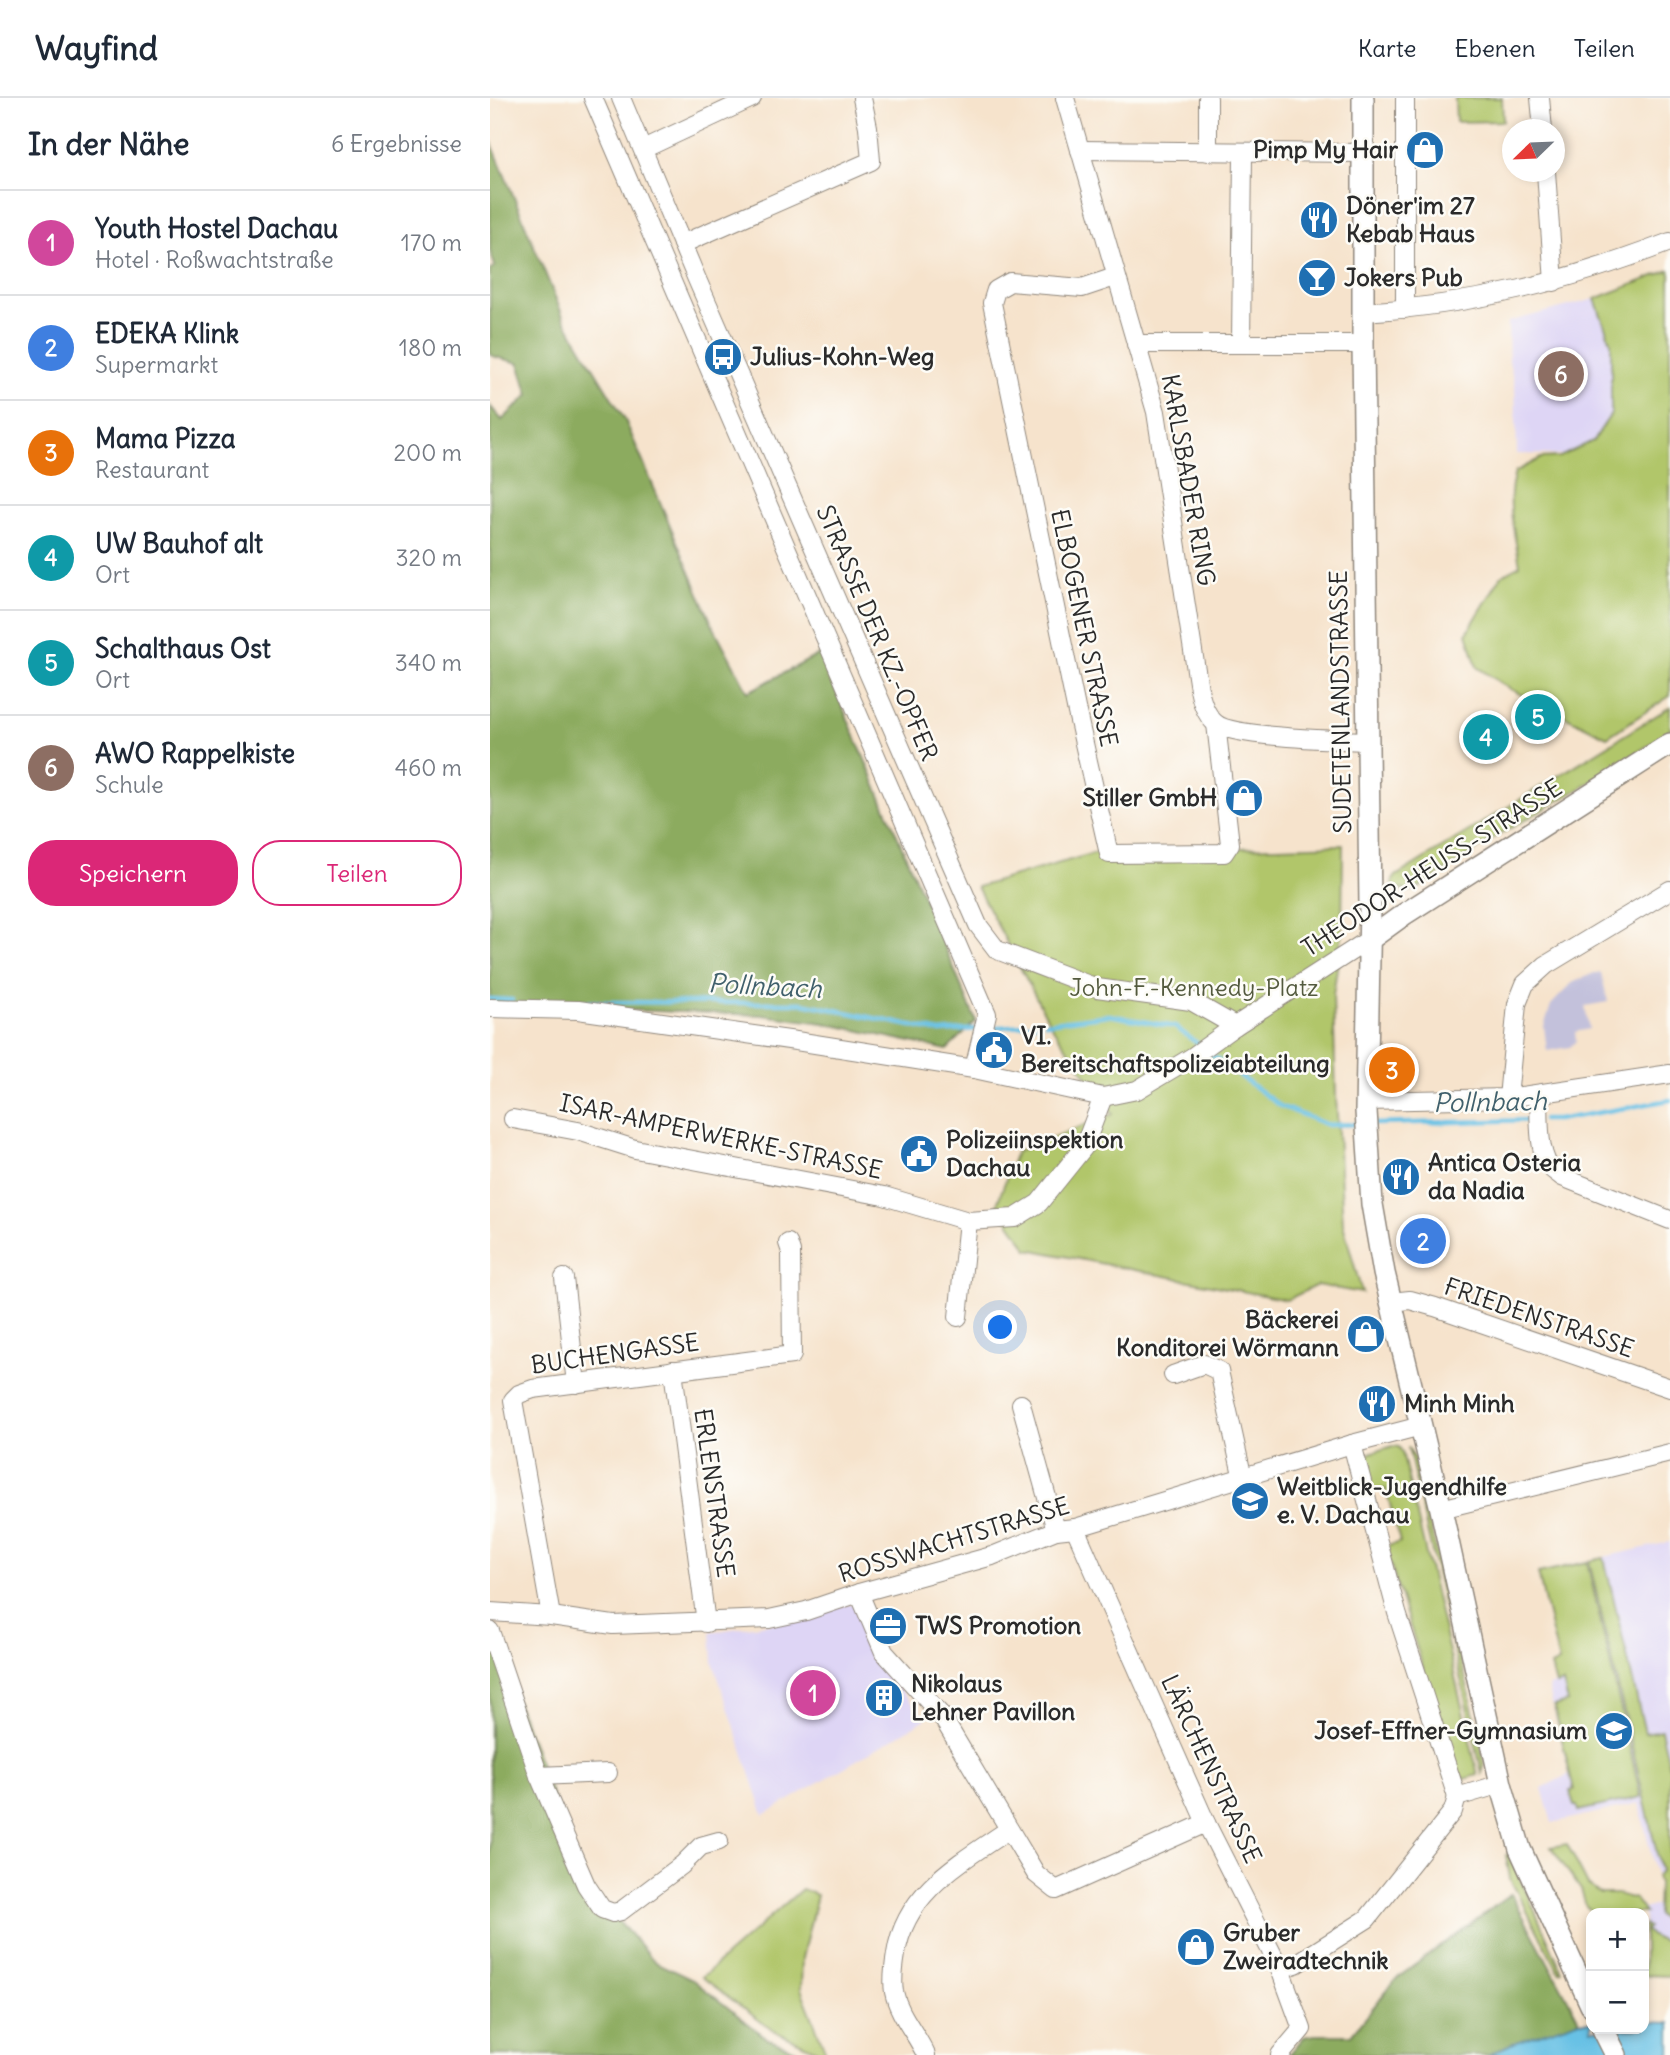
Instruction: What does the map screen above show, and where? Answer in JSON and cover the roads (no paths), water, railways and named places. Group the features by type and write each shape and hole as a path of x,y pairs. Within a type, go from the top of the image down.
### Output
{"street":[{"path":"593,98 988,1014 974,1069"},
{"name":"STRASSE DER KZ.-OPFER","path":"621,98 978,925 997,950 1097,988 1191,1001 1235,1026"},
{"path":"643,149 752,98"},
{"path":"682,244 871,161 862,98"},
{"name":"KARLSBADER RING","path":"1065,98 1156,412 1200,696 1206,711 1216,724"},
{"path":"1208,98 1208,152"},
{"name":"SUDETENLANDSTRASSE","path":"1363,98 1366,741 1370,939 1366,1136 1372,1204 1391,1302 1441,1509 1501,1783 1520,1849 1586,1993"},
{"path":"1405,98 1405,309"},
{"path":"1540,98 1542,119"},
{"path":"1080,150 1363,153"},
{"path":"1241,344 1243,153"},
{"path":"1547,182 1554,282"},
{"path":"1363,312 1405,309 1500,295 1554,282 1670,242"},
{"name":"ELBOGENER STRASSE","path":"1115,277 1082,288 1010,282 996,290 992,303 1109,854 1224,853 1230,844 1216,724"},
{"path":"1136,344 1363,344"},
{"path":"1216,724 1228,729 1286,737 1366,741"},
{"name":"THEODOR-HEUSS-STRASSE","path":"490,1008 578,1010 974,1069 1103,1097 1137,1090 1192,1057 1403,915 1670,744"},
{"path":"1508,1098 1517,1004 1525,984 1546,965 1670,890"},
{"path":"1366,1106 1508,1098 1540,1112 1670,1074"},
{"name":"ISAR-AMPERWERKE-STRASSE","path":"513,1119 578,1131 635,1149 884,1196 968,1221 1015,1218 1039,1203 1084,1147 1103,1097"},
{"path":"1540,1112 1545,1154 1550,1167 1562,1177 1670,1220"},
{"path":"958,1317 968,1221"},
{"name":"BUCHENGASSE","path":"551,1616 513,1400 519,1394 533,1390 792,1355 791,1264 788,1243"},
{"path":"564,1278 576,1384"},
{"name":"FRIEDENSTRASSE","path":"1391,1302 1410,1300 1435,1307 1670,1388"},
{"path":"1173,1375 1204,1364 1219,1371 1243,1479"},
{"name":"ERLENSTRASSE","path":"673,1370 706,1623"},
{"path":"1021,1404 1056,1530"},
{"name":"ROSSWACHTSTRASSE","path":"490,1612 551,1616 613,1625 769,1619 806,1611 859,1593 992,1556 1056,1530 1075,1528 1352,1444 1421,1426"},
{"path":"1280,1969 1296,1964 1367,1919 1453,1811 1457,1797 1397,1613 1352,1444"},
{"path":"1441,1509 1670,1453"},
{"name":"LÄRCHENSTRASSE","path":"1075,1528 1206,1823 1280,1969 1302,2029 1280,2055"},
{"path":"859,1593 884,1652 941,1715 1036,1874 1056,1891 1206,1823"},
{"path":"490,1631 539,1776 586,1885 602,1909 613,1913 621,1912 682,1865 701,1846 719,1841"},
{"path":"539,1776 608,1773"},
{"path":"1457,1797 1501,1783"},
{"path":"926,2055 899,2007 894,1991 898,1943 911,1909 932,1885 1008,1830"},
{"path":"1606,2034 1616,2055"}],"water":[{"path":"1577,2021 1586,2021 1586,2034 1649,2034 1649,2022 1670,2023 1670,2055 1488,2055 1513,2043"}],"waterway":[{"name":"Pollnbach","path":"490,999 512,1000"},
{"name":"Pollnbach","path":"583,1002 803,1003 940,1032 977,1029"},
{"name":"Pollnbach","path":"1046,1023 1109,1015 1175,1027 1201,1046"},
{"name":"Pollnbach","path":"990,1028 1034,1024"},
{"name":"Pollnbach","path":"1208,1052 1280,1106 1328,1125 1359,1124"},
{"name":"Pollnbach","path":"1543,1120 1557,1120 1670,1100"},
{"name":"Pollnbach","path":"1372,1124 1534,1120"}],"place":[{"name":"Pimp My Hair","path":"1425,150"},
{"name":"Döner'im 27 Kebab Haus","path":"1319,220"},
{"name":"Jokers Pub","path":"1317,278"},
{"name":"Julius-Kohn-Weg","path":"723,357"},
{"name":"AWO Rappelkiste","path":"1561,374"},
{"name":"Schalthaus Ost","path":"1538,717"},
{"name":"UW Bauhof alt","path":"1486,737"},
{"name":"Stiller GmbH","path":"1244,798"},
{"name":"VI. Bereitschaftspolizeiabteilung","path":"994,1050"},
{"name":"Mama Pizza","path":"1392,1070"},
{"name":"Polizeiinspektion Dachau","path":"919,1154"},
{"name":"Antica Osteria da Nadia","path":"1401,1177"},
{"name":"EDEKA Klink","path":"1423,1241"},
{"name":"Bäckerei Konditorei Wörmann","path":"1366,1334"},
{"name":"Minh Minh","path":"1377,1404"},
{"name":"Weitblick-Jugendhilfe e. V. Dachau","path":"1250,1501"},
{"name":"TWS Promotion","path":"888,1626"},
{"name":"Youth Hostel Dachau","path":"813,1693"},
{"name":"Nikolaus Lehner Pavillon","path":"884,1698"},
{"name":"Josef-Effner-Gymnasium","path":"1614,1731"},
{"name":"Gruber Zweiradtechnik","path":"1196,1947"}],"park label":[{"name":"John-F.-Kennedy-Platz","path":"1194,988"}]}
